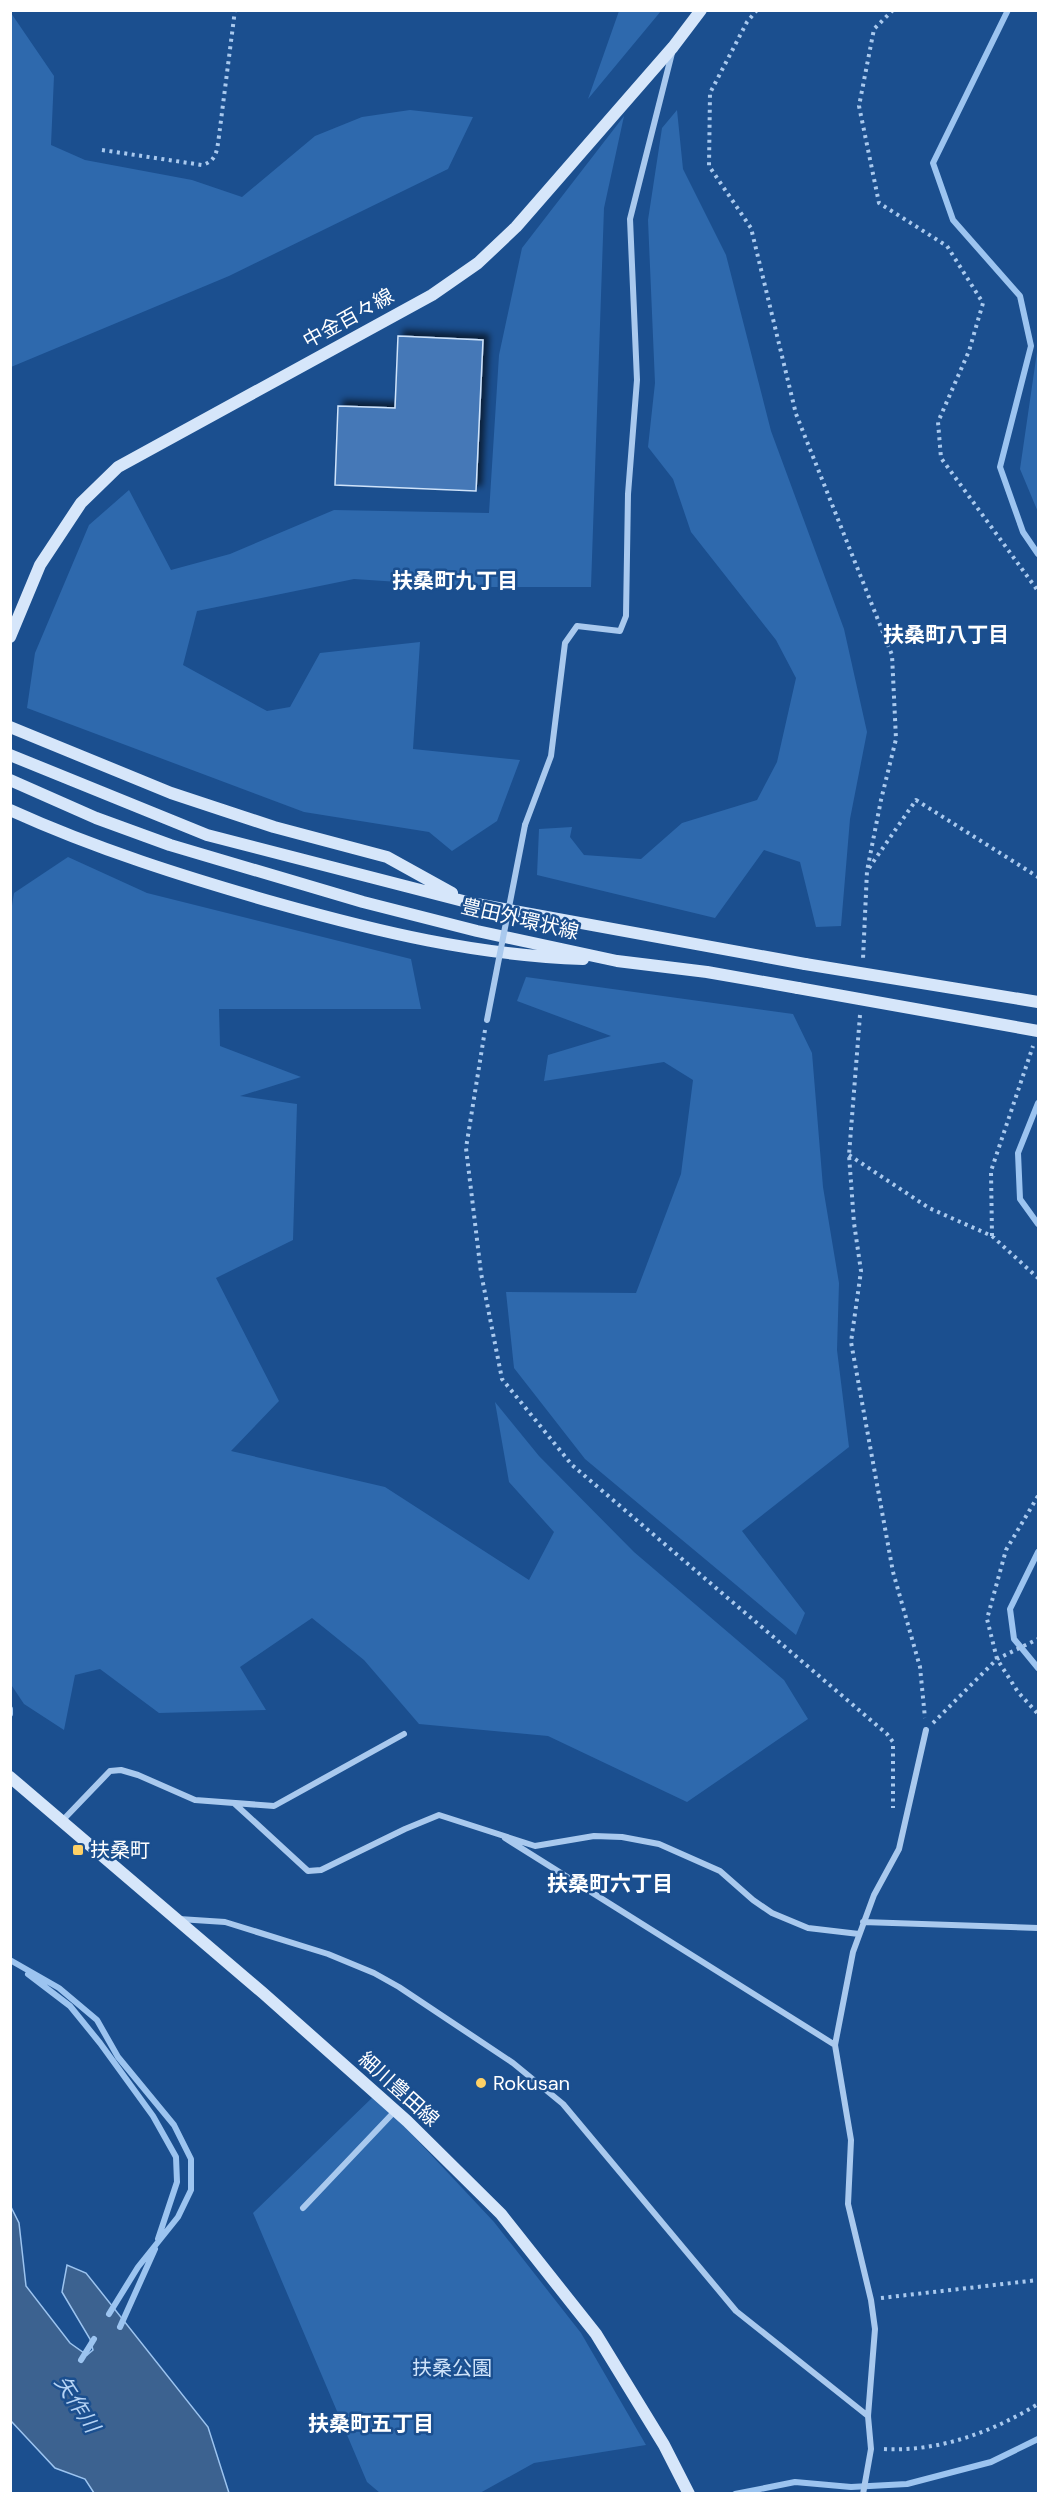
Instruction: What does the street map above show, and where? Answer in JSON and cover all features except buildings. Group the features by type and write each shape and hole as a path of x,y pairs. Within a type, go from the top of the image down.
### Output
{"street":[{"name":"中金百々線","path":"10,637 40,565 81,502 118,467 432,295 478,263 516,227 673,47 701,10"},
{"path":"487,1020 525,825 551,756 565,643 577,626 620,631 626,616 628,494 636,380 630,219 673,47"},
{"path":"10,727 171,793 274,827 387,857 471,903"},
{"name":"豊田外環状線","path":"10,755 207,835 471,903 806,964 1038,1002"},
{"name":"豊田外環状線","path":"10,780 96,818 170,845 301,885 468,928 617,961 707,972 798,988 1037,1036"},
{"path":"10,810 58,831 185,877 330,918 435,943 525,957 617,961"},
{"path":"863,2493 871,2449 868,2416 875,2329 871,2300 848,2204 851,2140 835,2045 853,1952 874,1895 900,1849 926,1730"},
{"path":"62,1822 110,1771 122,1770 138,1775 195,1800 274,1806 404,1734"},
{"name":"細川豊田線","path":"10,1777 396,2111 501,2214 570,2298 627,2380 687,2488"},
{"path":"235,1804 308,1871 321,1870 439,1815 536,1846 594,1836 622,1837 659,1844 720,1871 753,1900 772,1913 808,1928 859,1934"},
{"path":"496,1833 835,2045"},
{"path":"175,1919 225,1922 328,1954 374,1973 417,1998 513,2063 563,2104 736,2311 868,2416"},
{"path":"863,1922 1038,1928"},
{"path":"303,2208 396,2111"}],"path":[{"path":"102,150 202,165 211,162 216,156 235,10"},
{"path":"757,10 747,22 710,93 710,166 751,228 796,414 892,655 896,740 880,800 867,871 863,962"},
{"path":"893,10 874,29 859,106 879,203 947,246 983,303 969,351 938,422 941,458 1038,591"},
{"path":"867,871 916,800 1038,877"},
{"path":"860,1008 849,1155 861,1271 851,1342 893,1572 920,1667 926,1730"},
{"path":"487,1020 466,1148 481,1273 502,1379 572,1465 887,1734 893,1742 895,1790 893,1813"},
{"path":"992,1236 991,1171 1037,1036"},
{"path":"849,1155 929,1208 992,1236 1038,1278"},
{"path":"1038,1496 1006,1550 987,1619 997,1659 1018,1692 1038,1714"},
{"path":"926,1730 997,1659 1038,1639"},
{"path":"871,2300 1038,2280"},
{"path":"871,2449 911,2451 935,2446 994,2428 1037,2405 1038,2411"}],"green space":[{"path":"619,11 661,11 588,99"},
{"path":"11,13 54,76 51,145 85,160 192,180 242,197 315,136 362,117 410,110 473,117 448,169 229,276 11,367"},
{"path":"677,110 683,169 726,255 771,431 844,629 867,732 850,819 841,926 816,927 800,862 764,850 715,918 537,875 539,829 572,827 570,837 584,855 641,859 682,823 757,800 777,762 796,678 776,640 691,532 673,479 648,447 655,383 648,220 662,128"},
{"path":"624,116 604,208 591,587 473,587 354,579 197,611 183,665 267,711 290,707 320,653 420,642 413,749 520,760 497,821 452,851 429,832 304,812 27,708 35,653 89,525 129,490 171,570 230,554 334,510 489,513 499,355 522,248"},
{"path":"1038,345 1038,512 1020,469"},
{"path":"68,857 147,893 411,959 421,1009 219,1009 220,1046 301,1077 240,1096 297,1104 293,1240 216,1278 279,1401 231,1451 385,1487 529,1580 554,1532 509,1482 495,1402 539,1456 634,1552 784,1680 808,1719 687,1802 548,1736 419,1724 364,1660 312,1618 240,1667 266,1710 159,1713 100,1669 75,1675 64,1730 24,1704 10,1683 11,912 14,893"},
{"path":"526,977 793,1014 812,1053 823,1187 839,1283 837,1350 849,1447 742,1531 805,1613 796,1635 585,1459 514,1368 506,1292 636,1293 681,1174 693,1080 664,1062 544,1081 548,1055 611,1036 517,1001"},
{"name":"扶桑公園","path":"375,2095 494,2222 581,2333 646,2445 534,2463 480,2493 380,2493 367,2482 253,2213"}],"water":[{"name":"矢作川","path":"11,2207 19,2223 26,2286 70,2343 87,2355 93,2350 90,2339 62,2292 67,2265 86,2273 208,2427 229,2493 94,2493 85,2479 55,2468 11,2421"}],"waterway":[{"path":"1008,10 933,163 953,220 1020,296 1031,346 1000,467 1023,532 1038,554"},
{"path":"1038,1103 1018,1153 1020,1199 1038,1224"},
{"path":"1038,1552 1010,1609 1014,1639 1038,1668"},
{"path":"10,1709 10,1714"},
{"path":"10,1960 59,1988 97,2020 118,2057 174,2125 191,2159 191,2190 178,2217 138,2267 109,2314"},
{"path":"28,1974 70,2006 100,2043 153,2116 176,2157 177,2182 158,2239"},
{"path":"120,2327 155,2249"},
{"path":"81,2360 94,2339"},
{"path":"735,2494 795,2482 851,2487 907,2484 991,2462 1038,2439"}],"place":[{"name":"扶桑町","path":"78,1850"},
{"name":"Rokusan","path":"481,2083"}],"district":[{"name":"扶桑町九丁目","path":"455,581"},
{"name":"扶桑町八丁目","path":"946,635"},
{"name":"扶桑町六丁目","path":"610,1884"},
{"name":"扶桑町五丁目","path":"371,2424"}]}
